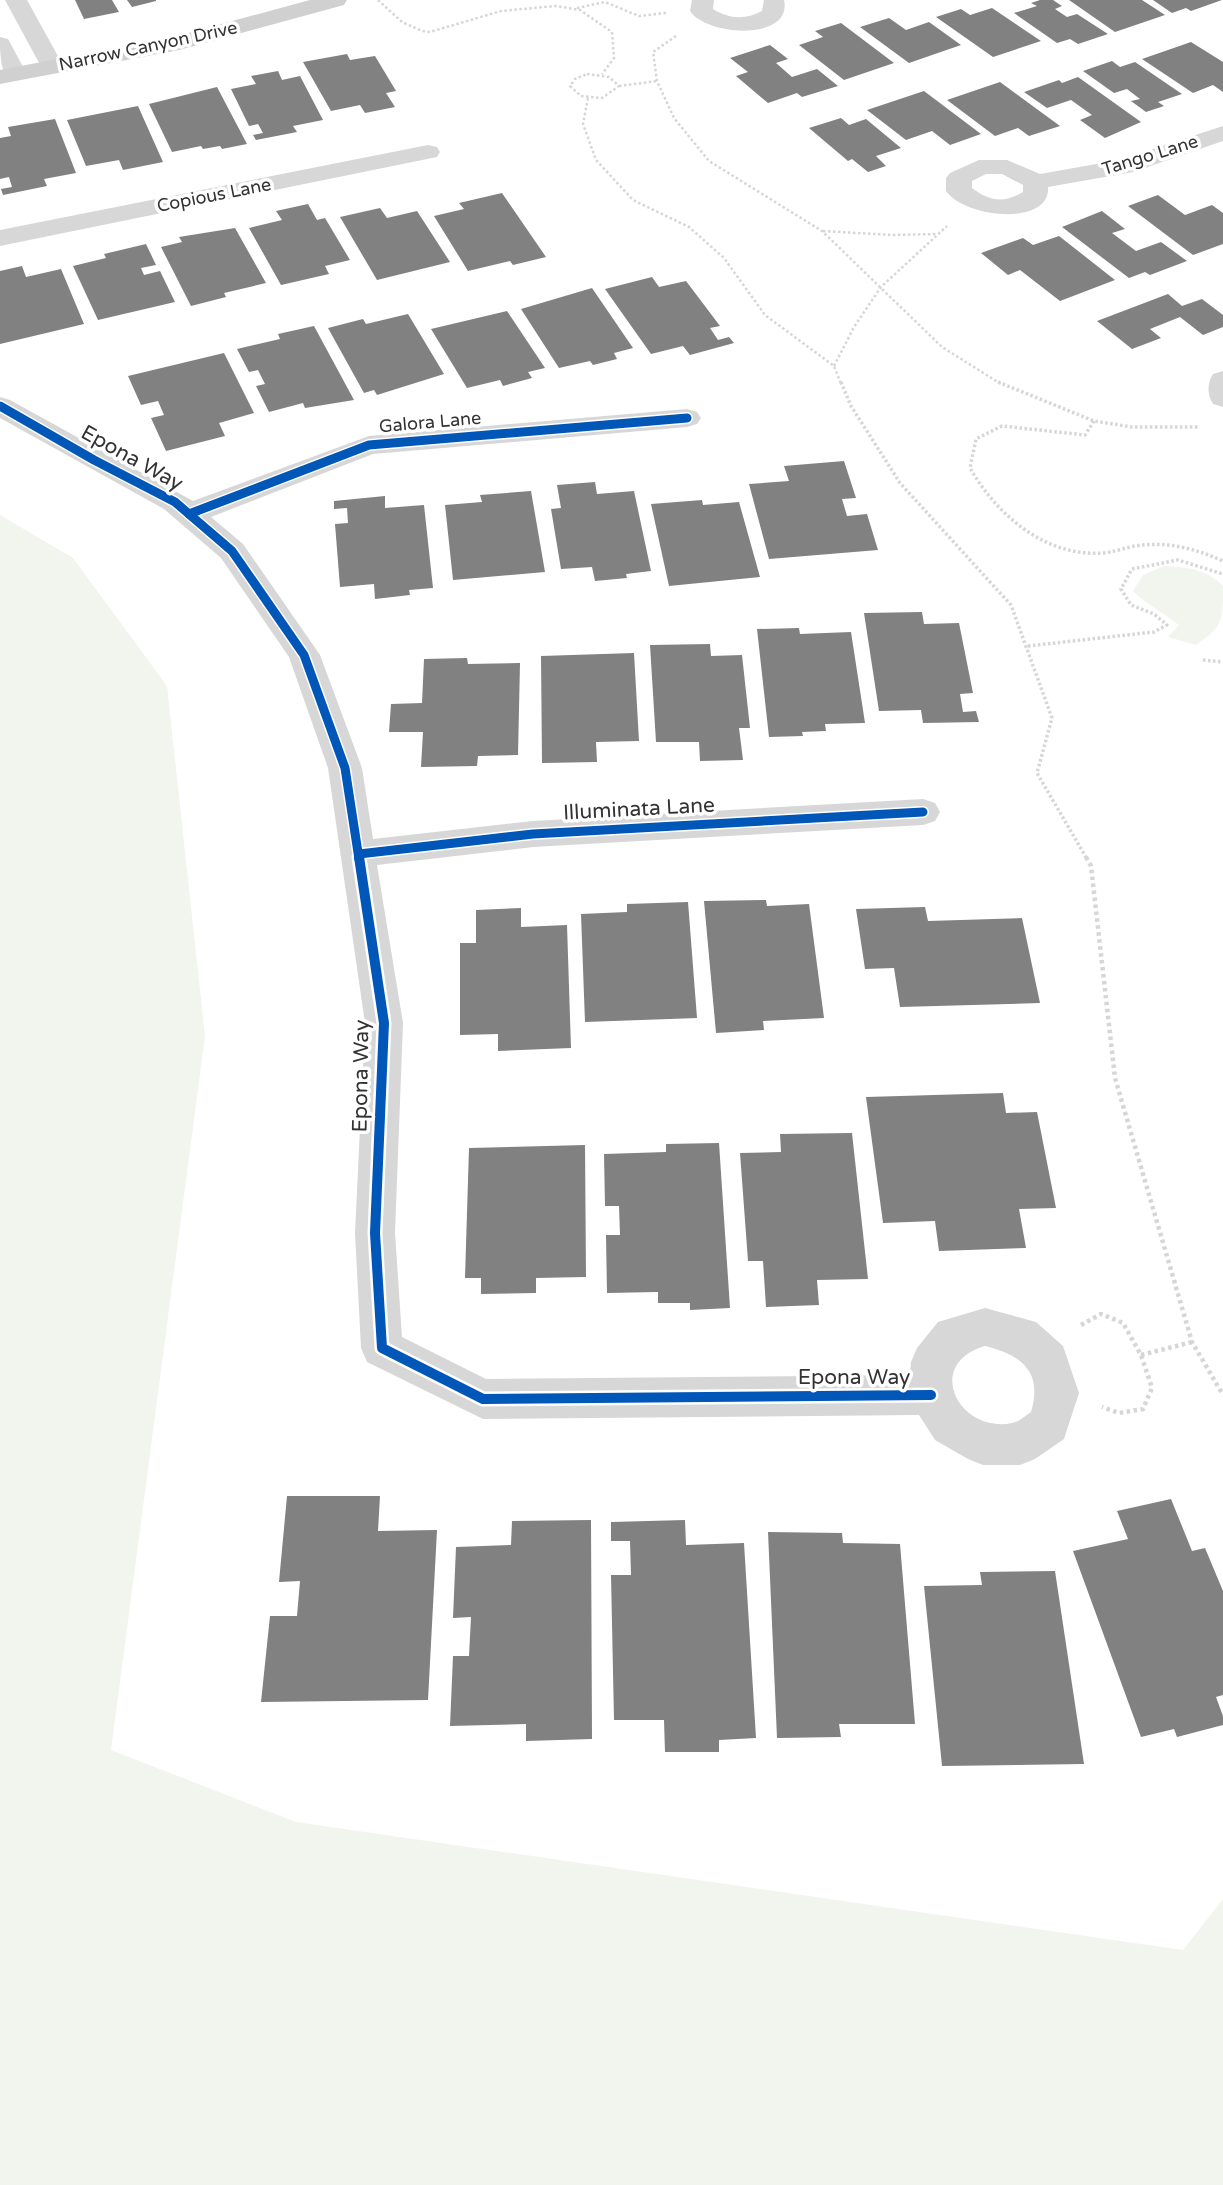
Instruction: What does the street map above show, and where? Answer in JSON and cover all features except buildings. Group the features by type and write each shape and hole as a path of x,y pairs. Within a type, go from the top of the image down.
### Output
{"street":[{"path":"16,0 52,67"},
{"name":"Narrow Canyon Drive","path":"7,76 179,43 336,0"},
{"path":"706,10 736,25 759,23 773,14 778,1"},
{"path":"0,44 7,76"},
{"name":"Tango Lane","path":"1035,182 1124,167 1223,133"},
{"name":"Copious Lane","path":"0,237 428,152"},
{"path":"997,165 1020,170 1035,182 1036,195 1022,206 998,209 974,203 959,191 959,178 974,168 997,165"},
{"path":"1223,380 1223,398"},
{"name":"Epona Way","path":"0,406 94,460 175,502 232,551 304,654 345,768 384,1023 374,1233 382,1348 483,1399 931,1395"},
{"name":"Galora Lane","path":"189,514 369,445 687,418"},
{"name":"Illuminata Lane","path":"359,854 533,834 923,812"},
{"name":"Epona Way","path":"985,1327 1021,1336 1053,1377 1049,1425 1020,1444 983,1444 950,1426 931,1395 932,1362 953,1336 985,1327"}],"path":[{"path":"378,0 398,19 418,32 430,32 498,7 530,3 576,8 605,2 639,16 706,10"},
{"path":"576,8 612,32 614,58 602,74"},
{"path":"706,10 653,52 657,81 674,118 709,161 822,231 942,347 1003,385 1094,421 1132,427 1205,427"},
{"path":"587,74 602,74 614,79 619,86 615,93 603,98 588,99 575,94 570,86 575,79 587,74"},
{"path":"619,86 657,81"},
{"path":"588,99 583,124 596,160 632,200 689,227 724,258 765,315 834,366 851,406 900,483 1011,606 1028,646 1052,718 1037,773 1091,866 1115,1078 1192,1342 1223,1395"},
{"path":"834,366 854,327 881,288 974,203"},
{"path":"822,231 892,235 938,234"},
{"path":"1094,421 1085,435 1002,426 976,439 970,468 993,503 1017,525 1058,546 1101,554 1136,545 1171,542 1198,549 1223,561"},
{"path":"1028,646 1154,632 1167,625 1154,614 1131,605 1121,589 1132,569 1163,559 1190,560 1223,574"},
{"path":"1203,660 1223,662"},
{"path":"1101,1314 1124,1324 1141,1355 1152,1388 1143,1409 1119,1413 1053,1377 1081,1325 1101,1314"},
{"path":"1141,1355 1192,1342"}],"shaded area":[{"path":"0,515 73,558 167,686 205,1036 111,1750 296,1822 1183,1950 1223,1899 1223,2185 0,2185"},
{"path":"1164,566 1203,572 1223,586 1220,622 1212,633 1196,645 1168,637 1179,625 1133,591 1143,575"}],"cycle path":[{"path":"0,406 94,460 175,502 232,551 304,655 345,768 384,1023 375,1233 382,1348 483,1399 931,1395"},
{"path":"189,514 369,445 687,418"},
{"path":"359,854 533,834 923,812"}]}
